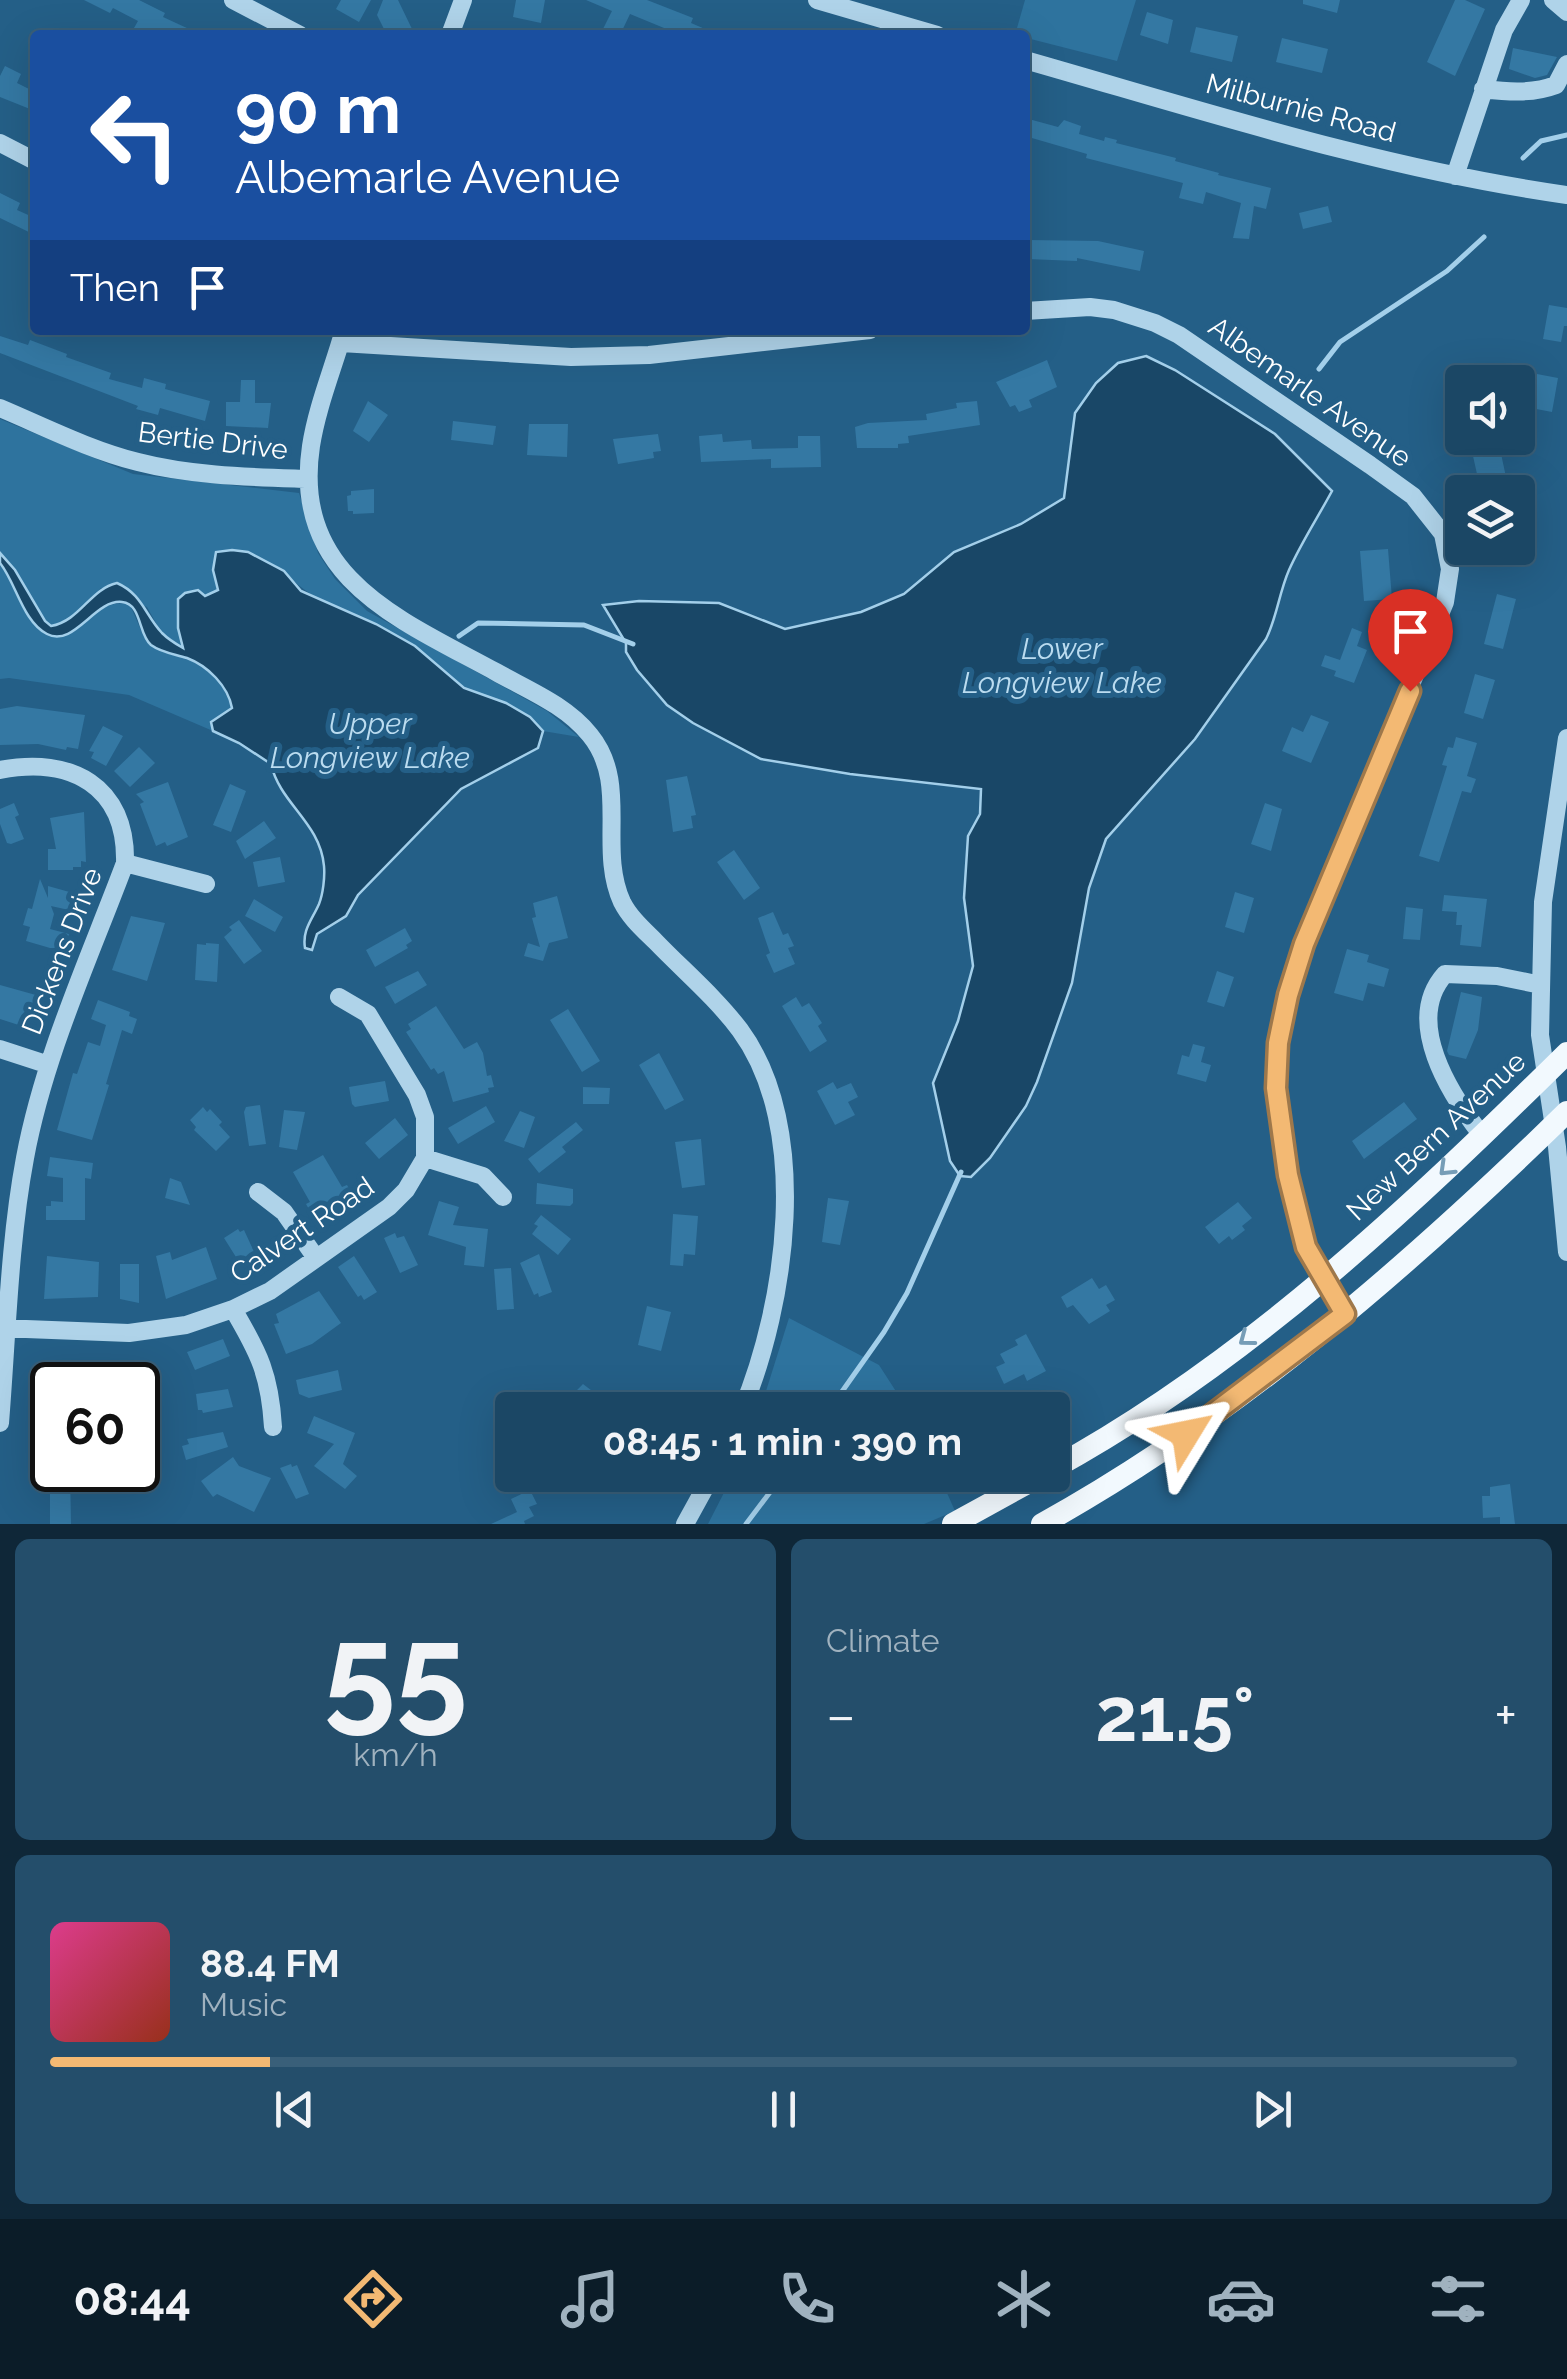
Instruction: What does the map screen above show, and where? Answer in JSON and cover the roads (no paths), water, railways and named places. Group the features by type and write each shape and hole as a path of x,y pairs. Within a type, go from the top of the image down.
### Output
{"main road":[{"name":"New Bern Avenue","path":"1070,1458 1164,1399 1324,1280 1404,1210 1567,1054"},
{"path":"1042,1524 1236,1400 1345,1314 1560,1119"},
{"path":"953,1524 1011,1492"}],"street":[{"path":"233,0 290,30"},
{"path":"455,30 462,0"},
{"path":"817,0 920,30"},
{"path":"1454,176 1504,30 1521,0"},
{"path":"1553,0 1567,12"},
{"name":"Milburnie Road","path":"1030,61 1268,130 1454,176 1567,195"},
{"path":"1483,90 1542,90 1556,85 1567,64"},
{"path":"0,143 30,158"},
{"name":"Albemarle Avenue","path":"1030,310 1114,310 1179,335 1412,496 1443,534 1450,569 1446,602 1304,944 1278,1043 1276,1088 1282,1147 1306,1247 1345,1314"},
{"path":"748,1392 772,1312 784,1229 780,1140 760,1064 739,1029 624,905 612,872 612,782 590,735 556,705 384,610 354,586 324,541 308,478 316,423 342,336 452,351 610,356 694,352 830,335"},
{"name":"Bertie Drive","path":"0,408 140,463 197,472 308,478"},
{"path":"1567,738 1543,902 1540,984 1540,1035 1546,1075 1560,1119 1567,1252"},
{"name":"Dickens Drive","path":"0,770 66,770 98,788 110,800 122,827 125,863 49,1065 25,1158 4,1328 0,1423"},
{"path":"125,863 206,884"},
{"path":"1481,1134 1438,1071 1429,1027 1434,988 1446,974 1461,973 1540,984"},
{"path":"339,996 368,1014 416,1095 425,1117 425,1158 483,1176 503,1197"},
{"name":"Dickens Drive","path":"0,1048 49,1065"},
{"name":"Calvert Road","path":"4,1328 159,1331 233,1309 270,1291 388,1208 406,1190 425,1158"},
{"path":"258,1192 284,1212 316,1258"},
{"path":"233,1309 271,1386 272,1426"},
{"path":"685,1524 703,1492"}],"water":[{"name":"Lower Longview Lake","path":"1146,356 1175,370 1275,434 1332,491 1289,570 1266,639 1195,739 1106,839 1089,888 1072,983 1037,1082 1026,1106 990,1158 971,1177 960,1176 950,1161 933,1083 958,1021 973,966 964,898 968,836 980,814 981,789 761,759 667,705 637,670 603,605 639,601 719,603 785,629 861,612 904,594 954,552 1021,524 1064,498 1075,413 1096,383 1118,363"},
{"name":"Upper Longview Lake","path":"216,552 248,552 284,571 301,591 415,646 464,688 506,703 530,717 543,731 538,748 461,789 358,895 346,916 317,934 312,950 305,948 305,936 323,890 321,851 283,791 271,764 213,731 211,722 232,708 222,685 195,662 151,645 133,608 122,602 103,608 66,634 47,634 26,612 0,563 0,553 51,626 70,618 99,592 117,583 138,599 162,633 183,648 178,599 198,590 205,596 218,590 213,570"}],"waterway":[{"path":"1523,158 1541,141 1567,135"},
{"path":"1319,369 1340,342 1447,271 1484,237"},
{"path":"459,636 478,623 584,625 633,644"},
{"path":"842,1392 907,1293 961,1172"},
{"path":"746,1524 770,1492"}]}
